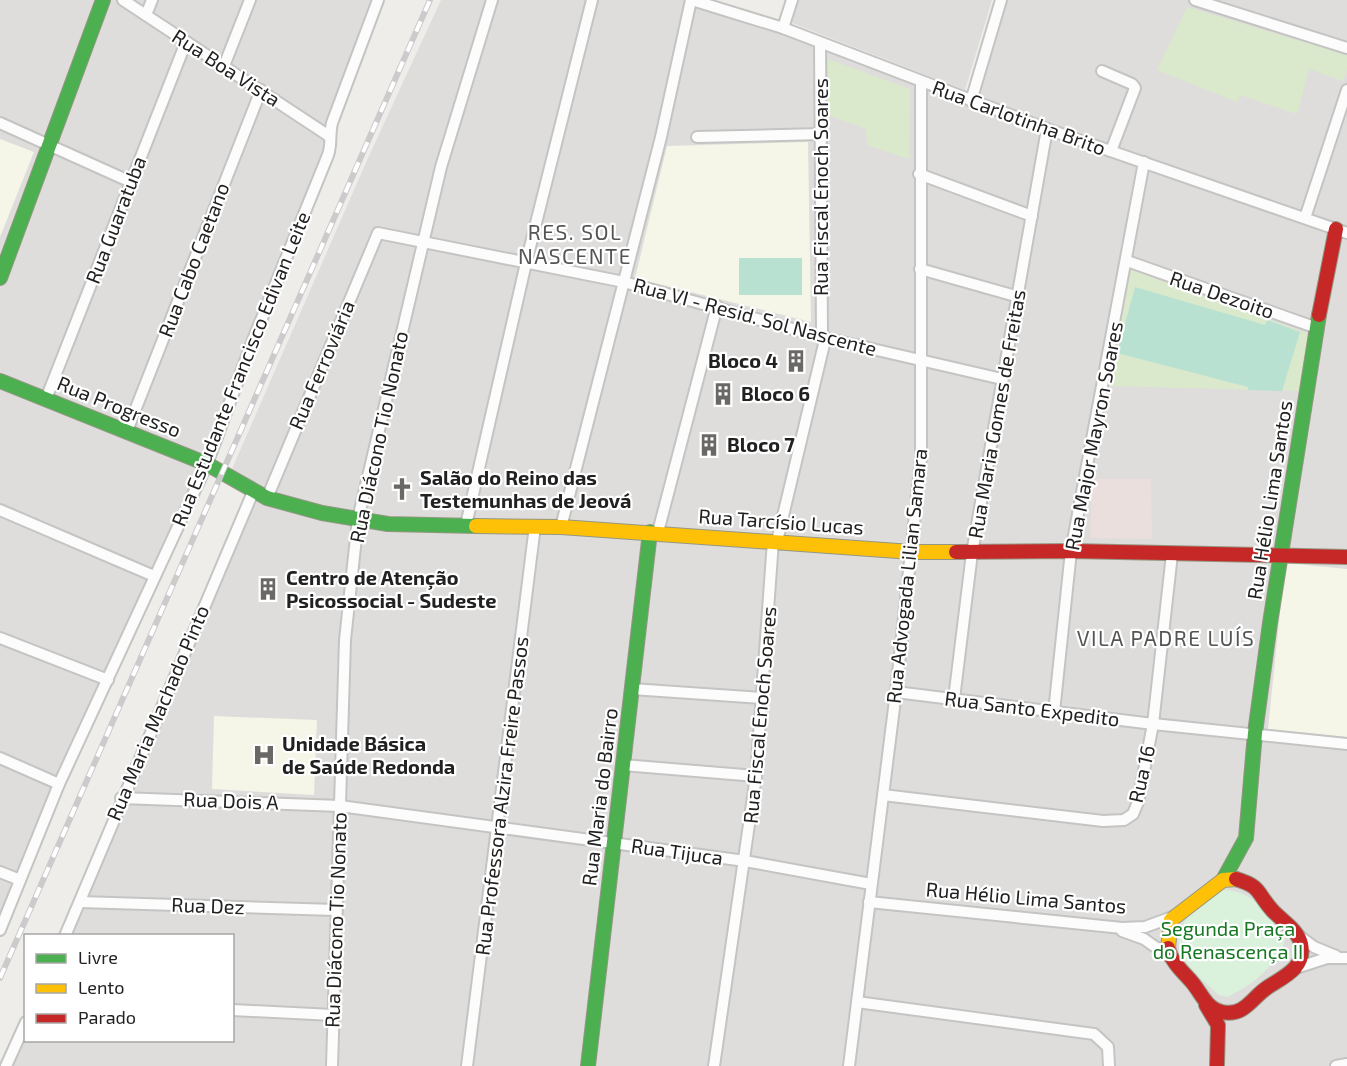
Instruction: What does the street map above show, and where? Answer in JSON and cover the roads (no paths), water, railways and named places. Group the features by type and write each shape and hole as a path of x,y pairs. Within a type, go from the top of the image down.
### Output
{"street":[{"path":"0,278 5,251 49,144 103,0"},
{"name":"Rua Boa Vista","path":"123,0 329,136"},
{"path":"146,15 152,0"},
{"path":"224,66 250,0"},
{"name":"Rua Estudante Francisco Edivan Leite","path":"0,930 59,784 207,464 253,340 328,155 332,144 329,136 378,0"},
{"name":"Rua Diácono Tio Nonato","path":"332,1066 345,640 358,519 459,102 492,0"},
{"path":"466,525 526,263 592,0"},
{"path":"561,527 661,137 692,0"},
{"name":"Rua Carlotinha Brito","path":"692,0 783,28 921,83 1047,129 1342,231"},
{"path":"783,28 792,0"},
{"path":"971,101 1001,0"},
{"path":"1195,0 1347,48"},
{"name":"Rua Guaratuba","path":"46,399 186,42"},
{"name":"Rua Fiscal Enoch Soares","path":"714,1066 719,1018 745,861 756,776 775,541 824,338 820,43"},
{"path":"1102,71 1132,84 1135,88 1111,151"},
{"name":"Rua Advogada Lilian Samara","path":"849,1066 896,692 921,458 919,174 921,83"},
{"name":"Rua Cabo Caetano","path":"128,431 261,90"},
{"path":"1305,218 1347,90"},
{"path":"0,123 131,182"},
{"name":"Rua Maria Gomes de Freitas","path":"954,699 972,553 1047,129"},
{"path":"697,137 821,134"},
{"name":"Rua Major Mayron Soares","path":"1054,712 1071,551 1144,162"},
{"path":"919,174 1032,216"},
{"name":"Rua Hélio Lima Santos","path":"1224,880 1245,838 1255,732 1317,328 1342,231"},
{"name":"Rua VI - Resid. Sol Nascente","path":"378,232 624,282 717,306 824,338 1002,379"},
{"name":"Rua Ferroviária","path":"267,498 378,232"},
{"name":"Rua Dezoito","path":"1127,261 1317,328"},
{"path":"920,269 1019,297"},
{"name":"Rua Maria do Bairro","path":"588,1066 632,689 654,532 717,306"},
{"name":"Rua Progresso","path":"0,381 222,471"},
{"name":"Rua Tarcísio Lucas","path":"222,471 253,492 267,498 322,513 388,524 561,527 912,552 1071,551 1347,557"},
{"name":"Rua Maria Machado Pinto","path":"66,934 121,798 253,492"},
{"path":"0,510 154,576"},
{"name":"Rua Professora Alzira Freire Passos","path":"467,1066 536,526"},
{"name":"Rua 16","path":"883,795 1103,821 1124,820 1132,814 1138,802 1153,724 1172,554"},
{"path":"0,638 108,680"},
{"path":"632,689 762,698"},
{"name":"Rua Santo Expedito","path":"896,692 1153,724 1255,732 1347,744"},
{"path":"0,758 59,784"},
{"path":"623,765 756,776"},
{"name":"Rua Dois A","path":"121,798 340,806"},
{"name":"Rua Tijuca","path":"340,806 745,861 871,884"},
{"path":"0,872 20,880"},
{"path":"1172,959 1168,950 1171,921 1224,880 1245,881 1255,885 1271,909 1297,934 1314,946 1343,958"},
{"name":"Rua Hélio Lima Santos","path":"869,902 1101,927 1145,927 1178,915"},
{"name":"Rua Dez","path":"80,903 336,910"},
{"path":"1101,927 1138,936 1172,959 1194,984 1218,1025 1217,1066"},
{"path":"1296,968 1302,946 1297,934"},
{"path":"1204,1002 1220,1011 1232,1013 1248,1007 1266,988 1296,968 1316,960 1343,958"},
{"path":"857,1002 1094,1034 1108,1047 1109,1066"},
{"path":"234,1010 333,1015"},
{"path":"6,1066 24,1026"},
{"path":"1336,1066 1347,1064"}],"railway":[{"path":"0,978 430,0"}],"place":[{"name":"Bloco 4","path":"796,361"},
{"name":"Bloco 6","path":"723,394"},
{"name":"Bloco 7","path":"709,445"},
{"name":"Salão do Reino das Testemunhas de Jeová","path":"402,489"},
{"name":"Centro de Atenção Psicossocial - Sudeste","path":"268,589"},
{"name":"Unidade Básica de Saúde Redonda","path":"264,755"}],"district":[{"name":"RES. SOL NASCENTE","path":"575,245"},
{"name":"VILA PADRE LUÍS","path":"1166,639"}],"park label":[{"name":"Segunda Praça do Renascença II","path":"1228,940"}]}
